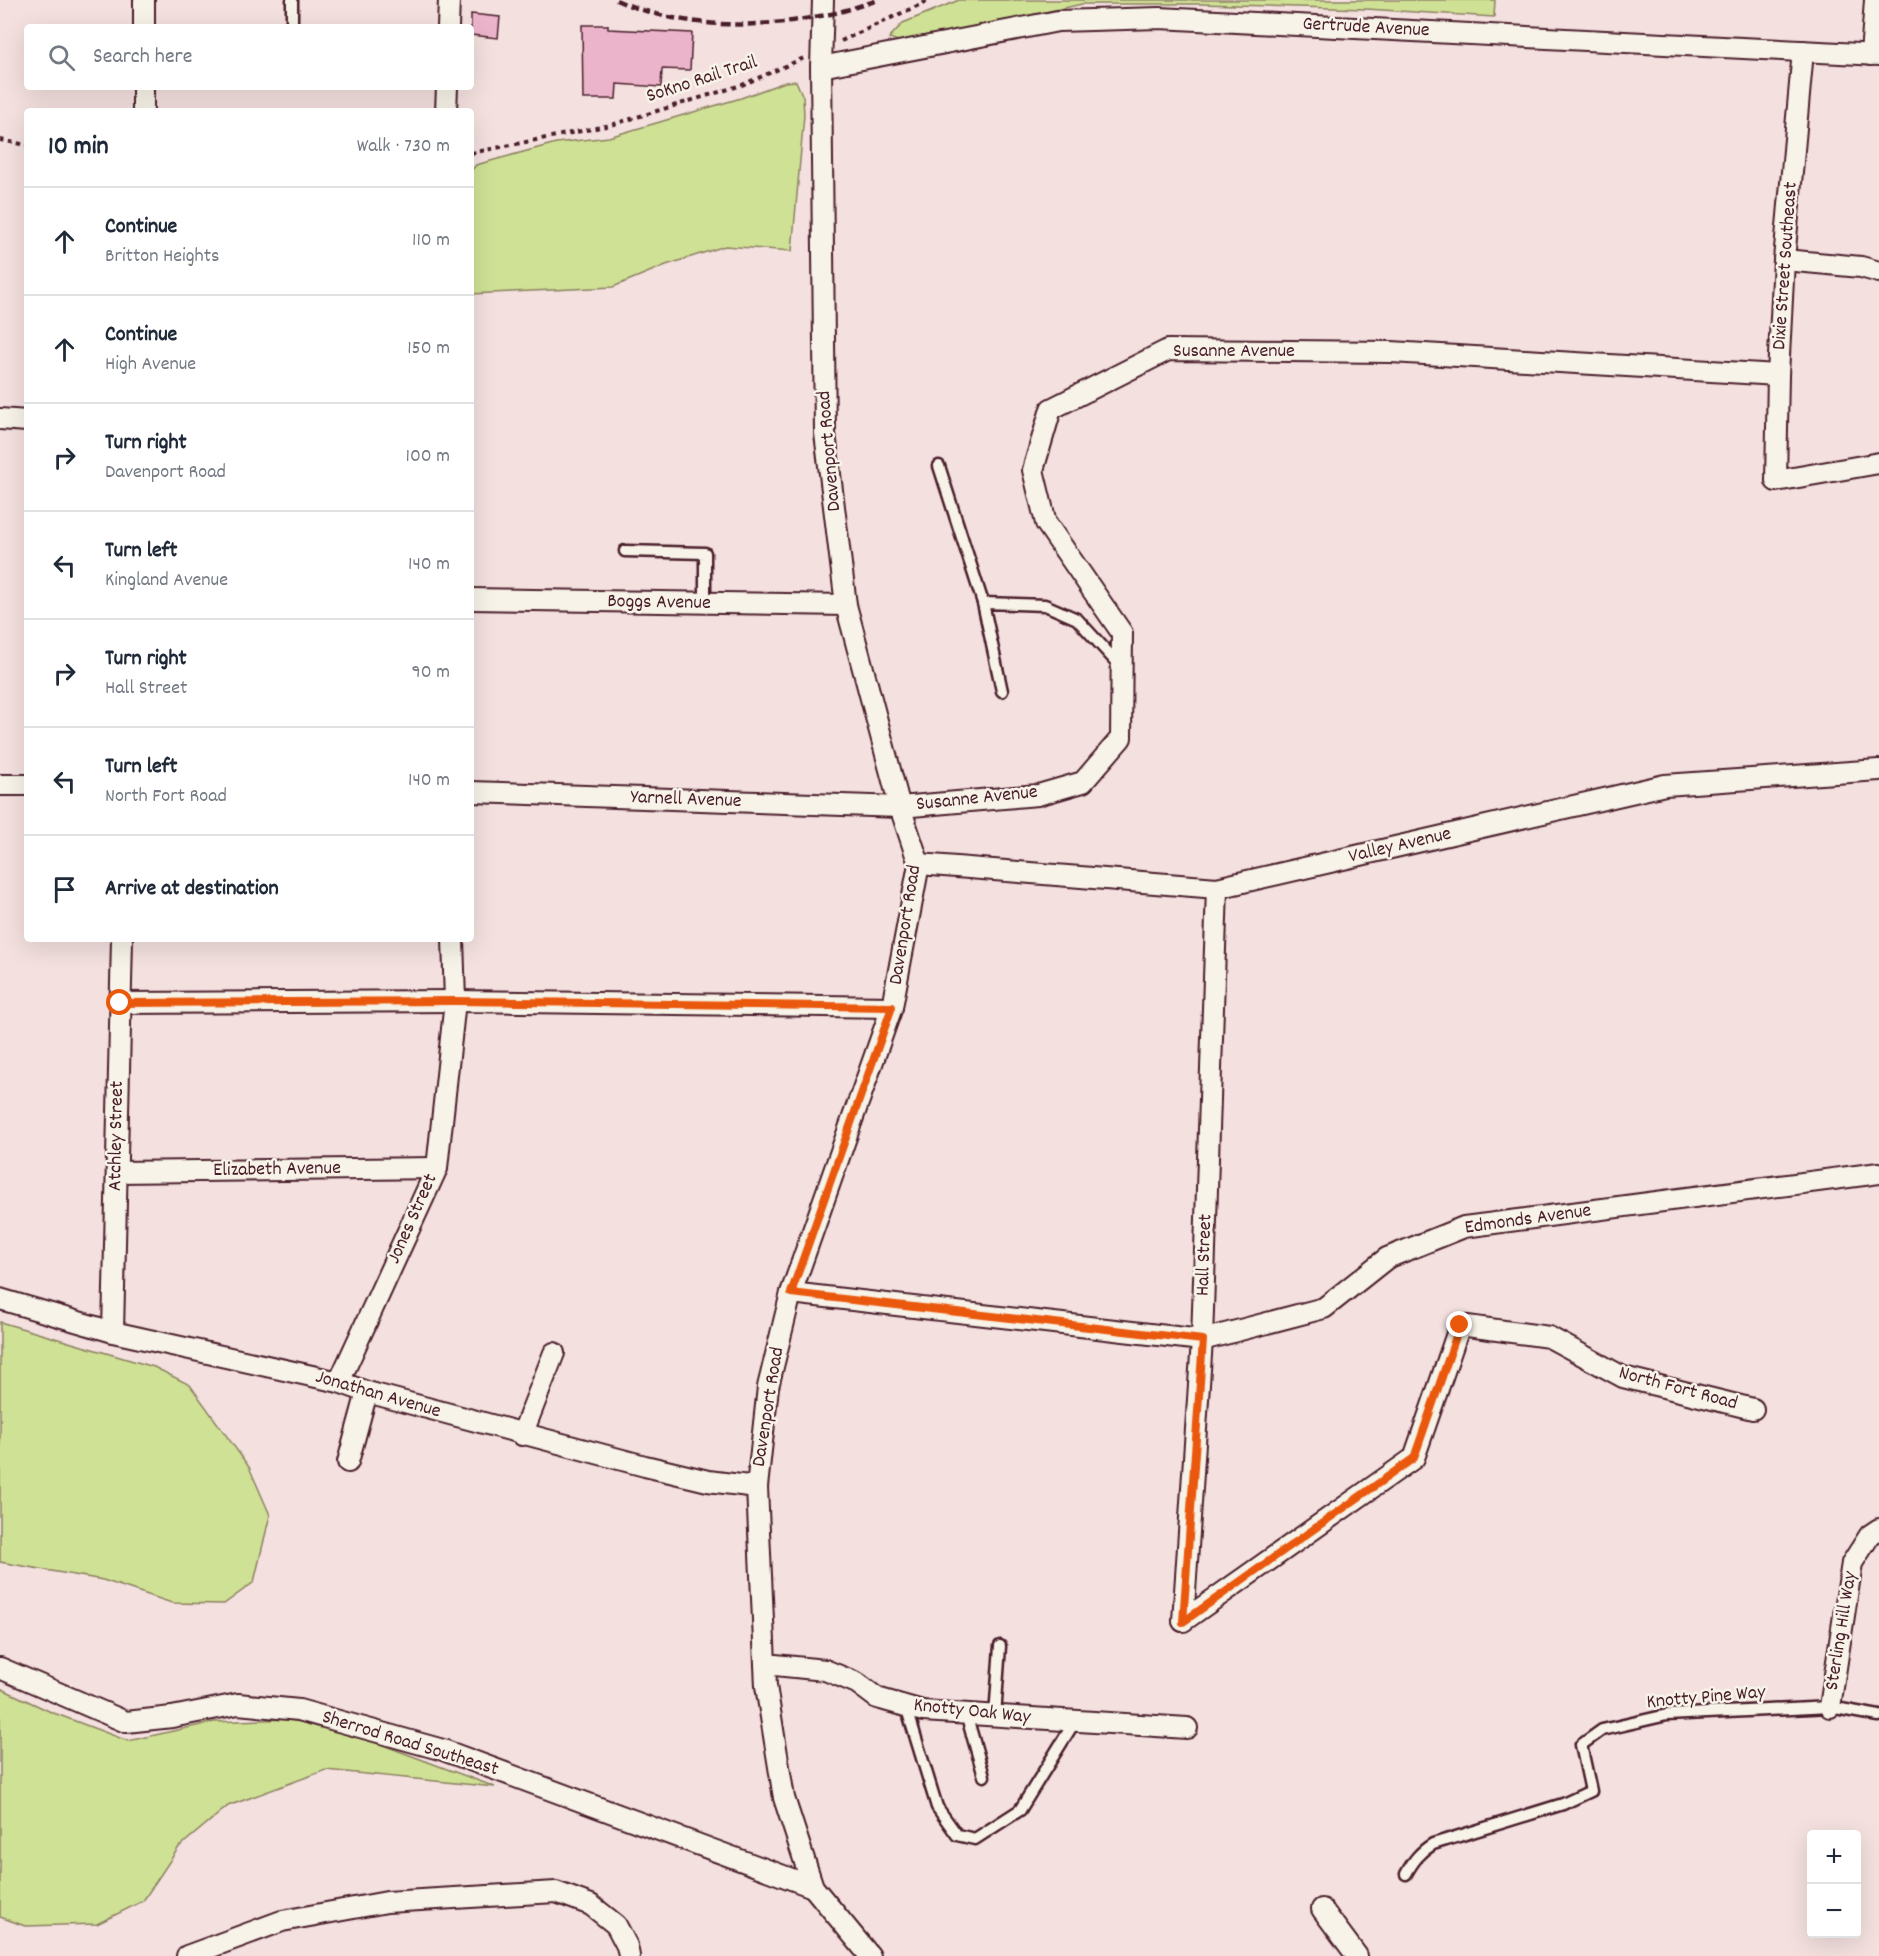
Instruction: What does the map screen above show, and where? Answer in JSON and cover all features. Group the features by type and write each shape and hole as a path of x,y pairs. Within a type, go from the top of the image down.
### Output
{"street":[{"path":"144,0 144,24"},
{"path":"448,24 449,0"},
{"name":"Davenport Road","path":"824,0 821,58 825,433 846,605 900,807 919,864 892,1007 791,1293 768,1387 757,1487 765,1686 784,1798 813,1887 870,1956"},
{"path":"1875,0 1875,55"},
{"name":"Gertrude Avenue","path":"821,58 1058,21 1159,18 1875,55"},
{"name":"Dixie Street Southeast","path":"1803,51 1784,260 1778,375 1776,481 1879,463"},
{"path":"143,90 143,108"},
{"path":"446,108 447,90"},
{"path":"1784,260 1861,267 1879,272"},
{"name":"Susanne Avenue","path":"900,807 1038,795 1083,782 1121,738 1122,633 1046,523 1033,470 1051,409 1168,350 1391,352 1778,375"},
{"path":"0,419 24,421"},
{"name":"Boggs Avenue","path":"474,599 846,605"},
{"name":"Valley Avenue","path":"919,864 1217,888 1665,785 1879,771"},
{"path":"0,785 24,785"},
{"name":"Yarnell Avenue","path":"474,792 900,807"},
{"name":"Hall Street","path":"1183,1622 1203,1340 1217,888"},
{"name":"Atchley Street","path":"113,1332 122,942"},
{"name":"Jones Street","path":"339,1382 437,1168 455,1001 453,942"},
{"path":"120,1003 455,1001 892,1007"},
{"name":"Elizabeth Avenue","path":"117,1172 437,1168"},
{"name":"Edmonds Avenue","path":"1203,1340 1324,1308 1387,1258 1464,1227 1879,1173"},
{"path":"791,1293 1203,1340"},
{"name":"Jonathan Avenue","path":"0,1299 113,1332 339,1382 522,1435 708,1481 757,1487"},
{"name":"North Fort Road","path":"1183,1622 1414,1458 1460,1325 1549,1337 1623,1377 1753,1409"},
{"path":"522,1435 554,1353"},
{"path":"348,1462 368,1392"},
{"name":"Sterling Hill Way","path":"1830,1707 1852,1563 1870,1534 1879,1528"},
{"name":"Knotty Oak Way","path":"765,1664 825,1670 857,1683 878,1698 923,1711 1187,1728"},
{"name":"Sherrod Road Southeast","path":"0,1668 126,1722 172,1718 238,1704 299,1710 443,1750 813,1887"},
{"path":"187,1956 282,1921 387,1902 556,1892 591,1905 616,1925 627,1946 629,1956"},
{"path":"1322,1909 1357,1956"}],"lane":[{"path":"292,0 292,24"},
{"path":"939,465 983,603 1002,691"},
{"path":"625,551 705,553 705,604"},
{"path":"983,603 1045,605 1077,619 1122,669"},
{"path":"995,1716 1000,1646"},
{"path":"906,1706 937,1807 957,1835 975,1839 1020,1810 1075,1721"},
{"name":"Knotty Pine Way","path":"1406,1874 1413,1861 1432,1844 1563,1804 1591,1791 1581,1745 1602,1730 1667,1715 1830,1707 1879,1716"},
{"path":"966,1714 984,1776"}],"path":[{"name":"SoKno Rail Trail","path":"474,152 611,125 742,86 821,58 930,0"},
{"path":"0,140 24,144"}],"green space":[{"path":"959,0 1495,0 1494,17 1366,9 1201,4 1082,4 904,43 889,38 903,23"},
{"path":"796,81 803,97 804,115 792,251 725,246 666,265 613,287 474,294 474,167 476,165 556,143 609,137 741,98 785,82"},
{"path":"0,1322 154,1367 190,1385 249,1467 270,1515 254,1582 224,1604 172,1603 103,1580 0,1562"},
{"path":"0,1688 51,1712 128,1741 214,1722 287,1719 356,1735 495,1787 326,1770 228,1806 179,1847 143,1901 97,1924 25,1926 0,1917"}],"building":[{"path":"471,14 500,17 498,38 474,35 474,24 471,24"},
{"path":"582,25 608,25 608,29 692,33 690,70 662,69 661,87 617,84 616,99 583,99"}],"railway":[{"path":"616,0 665,16 717,24 795,20 827,15 878,0"}],"route":[{"path":"120,1003 455,1001 892,1007 791,1293 1203,1340 1183,1622 1414,1458 1460,1325"}]}
